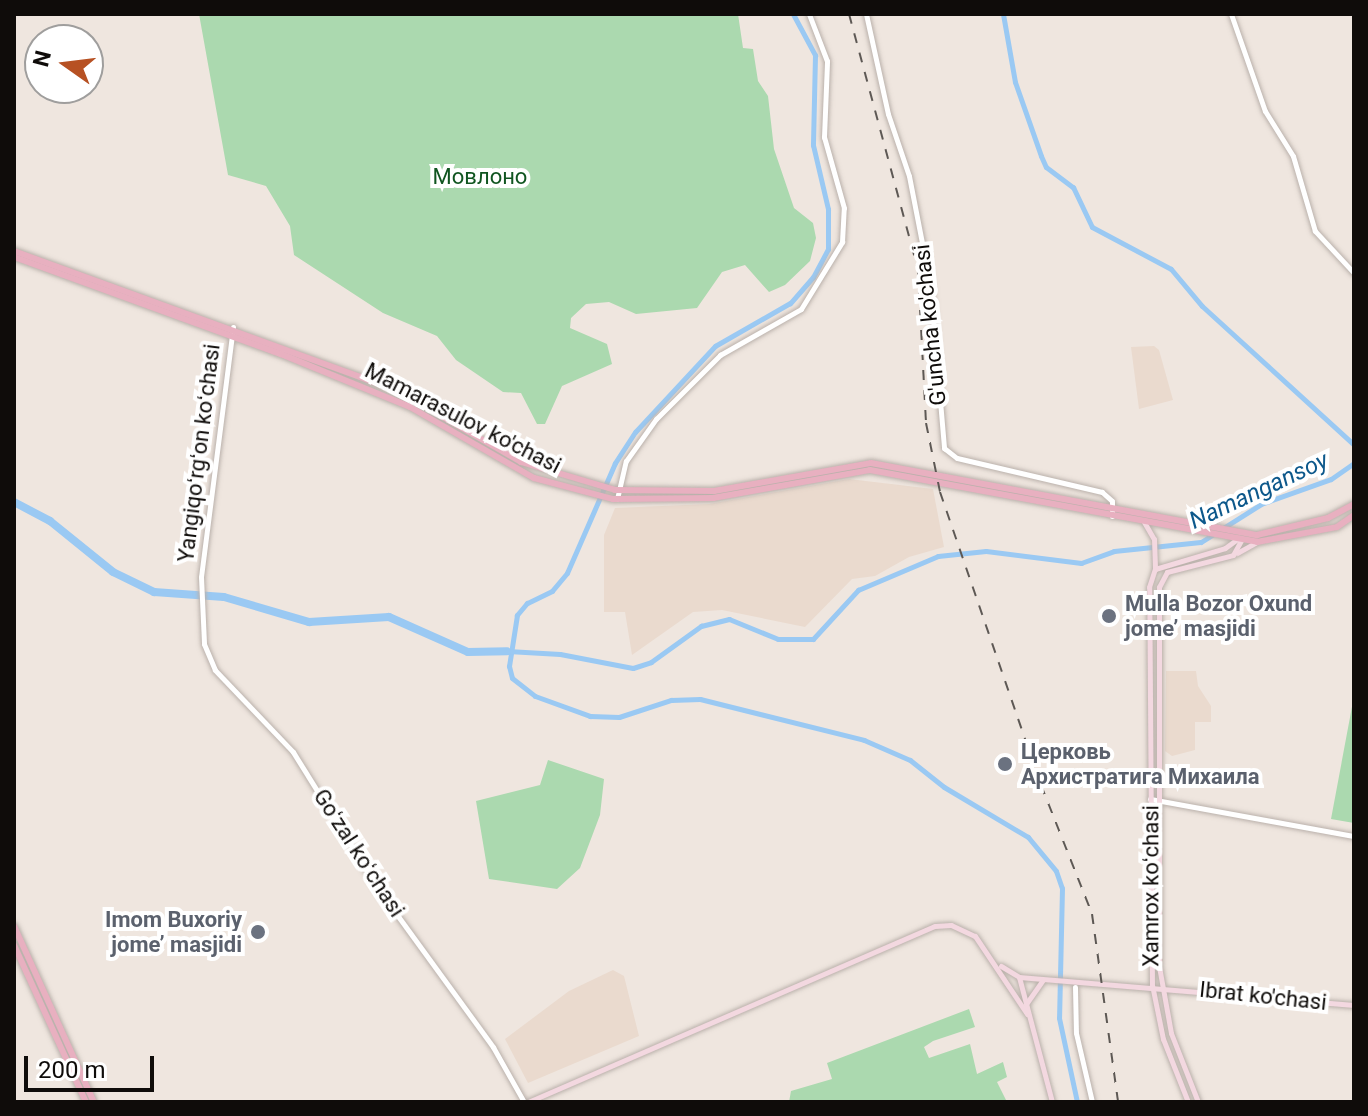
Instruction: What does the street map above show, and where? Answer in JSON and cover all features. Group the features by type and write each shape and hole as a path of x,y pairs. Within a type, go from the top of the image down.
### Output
{"main road":[{"name":"Yangiqoʻrgʻon koʻchasi","path":"14,251 232,331"},
{"name":"Yangiqoʻrgʻon koʻchasi","path":"14,257 232,331"},
{"name":"Mamarasulov ko'chasi","path":"232,331 398,391 521,462 617,490 714,491 871,463 1206,531"},
{"name":"Mamarasulov ko'chasi","path":"232,331 410,407 534,478 615,499 713,498 870,470 1206,531"},
{"path":"1155,569 1236,537 1328,518 1354,504"},
{"path":"1198,1102 1174,1044 1162,986 1160,580 1167,572 1233,555 1257,542 1337,527 1354,515"},
{"name":"Xamrox koʻchasi","path":"1144,522 1154,539 1155,569 1149,587 1152,985 1167,1052 1188,1102"},
{"path":"1206,531 1257,542"},
{"path":"1233,555 1236,537"},
{"name":"Goʻzal koʻchasi","path":"526,1102 935,926 951,925 975,936 997,963"},
{"path":"14,926 86,1102"},
{"path":"14,945 25,959 94,1102"},
{"path":"997,963 1019,977 1052,1102"},
{"path":"997,963 1027,1014"},
{"name":"Ibrat ko'chasi","path":"1019,977 1075,984 1152,985 1354,1005"},
{"path":"1026,1004 1047,980"}],"street":[{"path":"615,499 626,461 656,419 720,355 801,309 842,242 844,208 829,172 824,137 827,61 809,14"},
{"name":"G'uncha ko'chasi","path":"866,14 888,114 909,176 928,270 944,448 957,458 1102,492 1113,512"},
{"path":"1231,14 1265,111 1293,156 1315,231 1354,273"},
{"name":"Yangiqoʻrgʻon koʻchasi","path":"199,608 232,331"},
{"name":"Goʻzal koʻchasi","path":"199,608 204,644 215,670 293,752 379,890 493,1047 526,1102"},
{"path":"1150,799 1354,836"},
{"path":"1075,984 1076,1033 1092,1102"}],"shaded area":[{"path":"1154,346 1159,350 1173,400 1139,409 1131,347"},
{"path":"849,479 933,489 944,547 909,557 875,576 852,579 805,627 722,610 693,612 632,655 625,612 604,612 604,535 615,508 709,504"},
{"path":"1166,671 1196,671 1198,686 1211,706 1211,722 1195,722 1195,750 1172,756 1165,751"},
{"path":"613,970 624,976 639,1036 528,1083 505,1039 569,991"}],"green space":[{"name":"Мовлоно","path":"199,14 738,14 743,48 753,49 758,81 768,96 774,149 794,208 813,223 816,238 810,261 785,285 769,292 745,265 722,272 697,308 636,314 609,302 586,304 571,318 570,328 607,344 612,364 562,386 545,424 537,424 521,393 503,392 456,360 437,336 383,313 294,255 290,226 266,186 228,175"},
{"path":"1354,696 1354,823 1331,819"},
{"path":"548,760 604,779 600,815 580,868 557,889 489,879 476,801 540,785"},
{"path":"969,1009 975,1027 924,1047 929,1058 970,1044 977,1074 1003,1062 1007,1077 997,1082 1006,1100 1026,1102 789,1102 791,1091 832,1079 827,1063"}],"waterway":[{"path":"793,14 815,55 813,145 828,209 828,249 813,277 790,303 715,346 635,432 615,463 567,573 552,591 527,603 517,615 509,666 512,678 535,696 590,716 619,717 671,700 700,699 864,740 910,760 944,787 1028,837 1056,871 1062,888 1059,1018 1077,1102"},
{"path":"1003,14 1015,82 1041,156 1046,167 1073,187 1092,227 1171,269 1202,306 1354,445"},
{"name":"Namangansoy","path":"507,651 560,654 633,668 651,662 701,626 729,619 778,639 813,639 858,590 938,556 986,551 1081,563 1114,551 1201,542 1261,504 1331,479 1354,463"},
{"path":"14,502 50,521 113,572 154,592 224,597 309,622 389,617 468,652 507,651"}],"railway":[{"path":"849,14 918,270 926,423 940,492 1041,785 1092,914 1118,1102"}],"place":[{"name":"Mulla Bozor Oxund jome’ masjidi","path":"1109,616"},
{"name":"Церковь Архистратига Михаила","path":"1005,764"},
{"name":"Imom Buxoriy jome’ masjidi","path":"258,932"}]}
